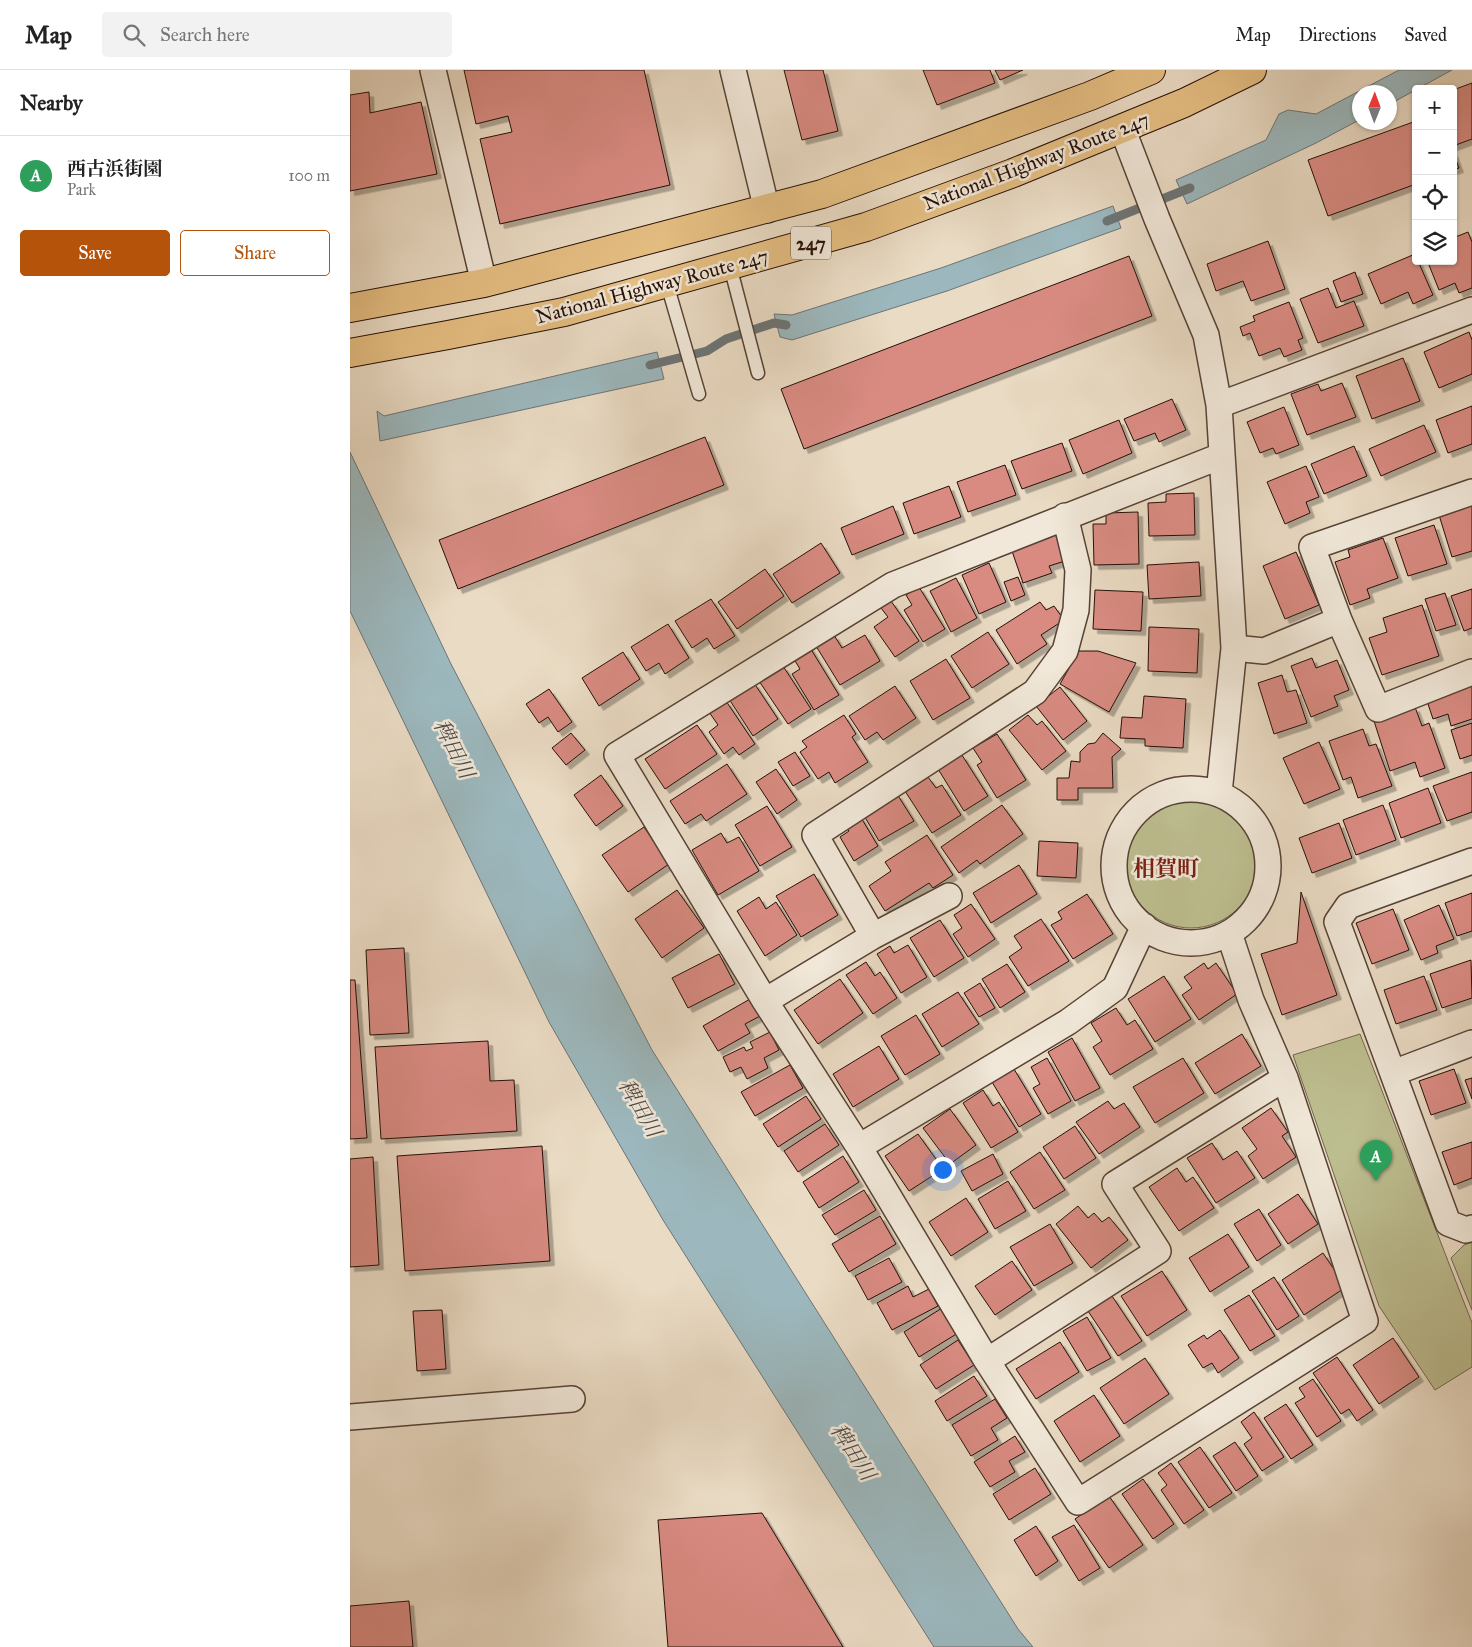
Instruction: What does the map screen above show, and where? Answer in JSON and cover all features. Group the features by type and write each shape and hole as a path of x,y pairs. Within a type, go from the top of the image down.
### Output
{"highway":[{"name":"National Highway Route 247","path":"350,308 484,284 822,194 1090,96 1151,70"},
{"name":"National Highway Route 247","path":"350,353 564,312 866,227 1012,174 1184,103 1252,70"}],"street":[{"path":"432,70 484,284"},
{"path":"733,70 767,210"},
{"path":"1122,128 1157,220 1206,336 1219,405 1234,648 1219,793"},
{"path":"1219,405 1472,310"},
{"path":"1221,456 893,585 617,755 765,1000 859,1147 987,1361 1078,1502 1364,1321 1285,1078 1251,1000 1229,933"},
{"path":"1472,492 1312,547 1339,620 1378,709 1472,672"},
{"path":"873,936 815,835 1035,692 1065,651 1076,610 1078,570 1065,516"},
{"path":"1234,648 1264,651 1339,620"},
{"path":"1194,788 1219,793 1240,806 1257,825 1267,848 1268,873 1262,897 1248,918 1229,933 1204,942 1178,942 1153,933 1144,926 1133,917 1119,896 1114,870 1116,845 1127,822 1145,803 1168,792 1194,788"},
{"path":"1472,861 1348,906 1337,922 1448,1223 1466,1230 1472,1228"},
{"path":"765,1000 873,936 949,896"},
{"path":"859,1147 1068,1022 1115,988 1144,926"},
{"path":"1393,1073 1472,1043"},
{"path":"987,1361 1158,1251 1115,1184 1285,1078"},
{"path":"350,1417 572,1399"}],"lane":[{"path":"730,266 741,302 758,373"},
{"path":"667,284 699,394"}],"green space":[{"path":"1191,796 1216,801 1237,816 1252,837 1257,862 1252,887 1237,908 1216,923 1191,928 1166,923 1145,908 1130,887 1125,862 1130,837 1145,816 1166,801"},
{"path":"1360,1034 1472,1323 1472,1367 1435,1390 1379,1306 1293,1055"},
{"path":"1472,1242 1472,1310 1451,1258 1464,1245"}],"water":[{"path":"1399,70 1452,70 1425,85 1412,85 1412,92 1397,100 1397,85 1371,85"},
{"path":"1352,95 1352,124 1316,143 1187,204 1176,180 1266,140 1279,114 1288,110 1316,114"},
{"path":"1113,206 1121,228 947,291 792,340 780,337 774,314 792,315 941,268"},
{"path":"657,352 664,379 380,441 377,411 384,416"},
{"name":"稗田川","path":"350,452 451,664 652,1050 1018,1629 1033,1647 934,1647 663,1220 549,1022 350,611"}],"building":[{"path":"464,70 644,70 670,185 500,224 480,139 512,132 508,116 476,124"},
{"path":"784,70 823,70 838,131 802,140"},
{"path":"923,70 990,70 995,83 937,105"},
{"path":"995,70 1023,70 1000,80"},
{"path":"1472,83 1472,139 1457,145 1457,130 1457,89"},
{"path":"369,92 370,113 421,102 437,174 350,191 350,95"},
{"path":"1412,122 1412,185 1328,216 1308,160 1391,130 1397,130 1397,128"},
{"path":"1468,232 1472,242 1472,288 1459,293 1455,283 1439,290 1429,265 1457,265 1457,236"},
{"path":"1268,241 1285,289 1251,301 1243,281 1216,291 1207,264"},
{"path":"1412,255 1412,265 1420,265 1433,295 1413,304 1408,292 1381,304 1368,274"},
{"path":"1129,256 1152,316 804,449 781,389"},
{"path":"1355,272 1363,294 1341,302 1333,281"},
{"path":"1328,288 1336,308 1354,301 1364,326 1318,343 1300,299"},
{"path":"1289,302 1303,338 1298,340 1302,350 1284,357 1280,348 1259,356 1250,333 1243,336 1240,327 1255,321 1253,316"},
{"path":"1469,332 1472,340 1472,374 1439,388 1424,352"},
{"path":"1403,358 1420,401 1372,419 1356,376"},
{"path":"1342,383 1356,417 1307,435 1291,394 1318,384 1321,391"},
{"path":"1172,399 1186,430 1159,442 1155,433 1134,441 1124,419"},
{"path":"1472,406 1472,444 1448,453 1436,420"},
{"path":"1284,407 1299,445 1276,454 1273,448 1260,453 1247,422"},
{"path":"1119,420 1132,453 1083,474 1069,440"},
{"path":"1424,425 1436,452 1381,476 1369,449"},
{"path":"705,437 724,485 458,589 439,540"},
{"path":"1062,443 1072,471 1022,489 1011,461"},
{"path":"1354,446 1367,476 1324,494 1311,464"},
{"path":"1005,465 1016,495 968,512 957,482"},
{"path":"1306,466 1319,497 1306,502 1310,513 1285,524 1267,482"},
{"path":"949,486 961,517 914,534 903,503"},
{"path":"1194,493 1195,535 1149,536 1148,503 1166,502 1166,494"},
{"path":"1472,504 1472,551 1452,557 1439,515"},
{"path":"893,506 904,534 852,555 841,528"},
{"path":"1138,512 1139,564 1094,565 1093,524 1106,524 1106,513"},
{"path":"1434,525 1447,564 1408,576 1395,538"},
{"path":"1056,535 1065,561 1049,566 1052,573 1023,583 1012,551"},
{"path":"1383,538 1398,578 1367,589 1370,598 1350,605 1335,562 1350,557 1348,550"},
{"path":"821,543 840,573 792,603 773,574"},
{"path":"1296,552 1319,605 1285,619 1263,566"},
{"path":"1199,562 1201,596 1149,599 1147,565"},
{"path":"989,563 1006,602 979,614 962,575"},
{"path":"765,569 784,596 737,629 718,602"},
{"path":"1018,577 1025,595 1011,601 1004,582"},
{"path":"956,578 977,618 951,632 930,591"},
{"path":"919,587 945,629 923,642 904,610 912,605 906,595"},
{"path":"1472,589 1472,628 1464,631 1451,596"},
{"path":"1095,590 1143,592 1141,631 1093,629"},
{"path":"1445,593 1456,625 1436,631 1425,599"},
{"path":"711,599 735,636 714,649 707,638 692,648 675,621"},
{"path":"891,601 919,641 895,657 874,627 888,617 881,608"},
{"path":"1040,602 1046,610 1054,606 1064,620 1041,635 1047,644 1017,664 996,630"},
{"path":"1422,605 1439,656 1382,675 1369,638 1387,632 1383,618"},
{"path":"668,624 689,658 665,674 659,663 646,671 631,647"},
{"path":"1149,627 1199,629 1197,673 1148,671"},
{"path":"988,632 1009,664 972,688 951,656"},
{"path":"834,635 842,648 865,635 880,661 840,685 816,646"},
{"path":"809,646 839,695 814,710 792,674 800,669 792,656"},
{"path":"1079,651 1098,651 1136,663 1109,712 1060,684"},
{"path":"623,652 640,679 599,706 582,678"},
{"path":"1312,658 1316,668 1337,660 1349,690 1334,696 1338,706 1311,717 1291,666"},
{"path":"946,659 970,698 933,720 910,681"},
{"path":"783,666 811,709 788,724 759,681"},
{"path":"1282,675 1287,692 1296,690 1307,723 1274,734 1258,683"},
{"path":"754,683 778,719 753,736 729,699"},
{"path":"1472,683 1472,719 1451,726 1448,714 1433,719 1426,698"},
{"path":"895,686 916,718 883,740 877,732 865,740 849,716"},
{"path":"1060,687 1087,721 1063,740 1036,706"},
{"path":"549,689 572,722 558,732 548,717 539,723 526,704"},
{"path":"1144,696 1186,699 1183,748 1145,746 1145,739 1120,738 1122,717 1142,718"},
{"path":"726,701 755,744 739,755 733,747 724,754 709,732 718,725 709,712"},
{"path":"1415,707 1422,726 1429,723 1445,768 1420,777 1415,762 1390,771 1374,721"},
{"path":"844,715 856,734 852,737 868,762 835,783 829,772 818,779 800,752 807,747 802,741"},
{"path":"1028,715 1037,725 1042,721 1066,751 1042,770 1009,730"},
{"path":"1472,723 1472,755 1460,759 1451,730"},
{"path":"697,725 717,754 665,789 645,759"},
{"path":"1363,729 1369,746 1376,744 1392,786 1358,798 1351,777 1343,780 1329,741"},
{"path":"571,733 585,750 566,765 552,748"},
{"path":"1103,733 1121,749 1112,757 1113,788 1078,788 1078,800 1057,800 1057,778 1069,778 1071,761 1080,762 1080,752 1088,744 1095,743"},
{"path":"997,734 1026,780 997,798 977,765 982,762 973,748"},
{"path":"1319,742 1340,789 1304,804 1283,758"},
{"path":"795,752 810,776 793,786 778,762"},
{"path":"962,755 988,796 964,811 938,769"},
{"path":"727,764 747,794 706,821 701,814 685,824 670,801"},
{"path":"776,769 797,800 777,814 756,782"},
{"path":"1472,772 1472,812 1447,821 1433,786"},
{"path":"601,775 623,806 596,826 574,795"},
{"path":"928,777 936,788 942,785 961,815 932,833 905,791"},
{"path":"1428,788 1441,823 1401,838 1389,803"},
{"path":"897,794 914,821 879,841 863,814"},
{"path":"1002,805 1023,834 980,864 977,860 959,873 941,847"},
{"path":"1383,805 1396,840 1356,855 1343,820"},
{"path":"767,806 792,847 760,866 735,825"},
{"path":"860,816 878,846 854,861 840,837 849,831 845,825"},
{"path":"1339,823 1352,858 1312,873 1299,838"},
{"path":"644,827 669,864 628,892 602,855"},
{"path":"721,833 727,843 739,837 759,871 718,895 692,850"},
{"path":"927,835 953,875 933,888 929,883 885,911 869,886 891,871 885,862"},
{"path":"1039,841 1078,843 1076,878 1037,876"},
{"path":"1019,865 1037,894 991,923 973,893"},
{"path":"814,874 838,915 801,937 776,896"},
{"path":"677,890 704,928 662,958 635,919"},
{"path":"1301,892 1337,995 1282,1015 1261,954 1297,943"},
{"path":"1472,893 1472,931 1457,936 1445,903"},
{"path":"1087,894 1113,934 1073,959 1051,925 1062,919 1058,912"},
{"path":"759,897 766,909 776,902 797,935 765,956 737,911"},
{"path":"971,904 995,939 968,957 953,934 962,928 954,915"},
{"path":"1439,905 1454,939 1436,946 1438,953 1421,960 1404,920"},
{"path":"1393,909 1409,950 1372,964 1356,923"},
{"path":"1041,919 1069,961 1028,986 1009,957 1022,948 1014,936"},
{"path":"940,920 964,958 934,977 910,938"},
{"path":"908,945 927,977 901,993 877,954 890,946 894,953"},
{"path":"404,948 409,1033 370,1035 366,950"},
{"path":"719,954 735,984 688,1008 672,978"},
{"path":"1471,960 1472,998 1442,1008 1430,974"},
{"path":"866,962 875,976 880,972 897,998 873,1014 846,975"},
{"path":"1204,963 1208,969 1216,963 1237,994 1199,1020 1182,995 1192,988 1184,977"},
{"path":"1007,964 1025,992 1000,1008 982,979"},
{"path":"1164,976 1191,1019 1155,1042 1128,999"},
{"path":"1424,976 1437,1010 1396,1024 1384,990"},
{"path":"840,979 863,1013 818,1044 794,1010"},
{"path":"350,980 355,980 367,1138 350,1139"},
{"path":"980,983 995,1008 979,1017 964,993"},
{"path":"958,992 979,1024 942,1047 922,1014"},
{"path":"750,999 760,1016 745,1024 750,1033 718,1051 703,1026"},
{"path":"1116,1008 1127,1025 1135,1020 1153,1049 1110,1075 1093,1047 1102,1041 1091,1023"},
{"path":"916,1015 940,1054 905,1075 881,1036"},
{"path":"770,1032 779,1050 764,1058 768,1068 747,1079 741,1067 730,1072 723,1057 744,1047 746,1051 753,1048 750,1042"},
{"path":"1242,1034 1261,1066 1215,1094 1195,1063"},
{"path":"1072,1038 1100,1088 1075,1101 1048,1052"},
{"path":"488,1041 490,1081 514,1080 517,1131 381,1139 375,1047"},
{"path":"879,1046 899,1079 853,1107 833,1074"},
{"path":"1047,1058 1071,1101 1048,1114 1033,1088 1040,1084 1031,1067"},
{"path":"1183,1058 1204,1093 1155,1123 1133,1087"},
{"path":"790,1065 803,1088 755,1116 741,1092"},
{"path":"1014,1069 1041,1114 1019,1127 992,1082"},
{"path":"1454,1069 1466,1103 1431,1115 1419,1081"},
{"path":"1472,1078 1472,1099 1465,1080"},
{"path":"983,1090 993,1106 999,1102 1018,1132 991,1148 963,1103"},
{"path":"806,1096 821,1119 778,1147 763,1124"},
{"path":"1108,1101 1114,1109 1124,1103 1140,1127 1099,1154 1076,1122"},
{"path":"1271,1108 1288,1132 1282,1136 1296,1157 1263,1179 1248,1156 1257,1149 1242,1128"},
{"path":"950,1109 976,1145 950,1164 923,1128"},
{"path":"825,1124 839,1145 798,1172 784,1151"},
{"path":"1075,1126 1096,1158 1064,1179 1043,1147"},
{"path":"918,1134 943,1169 909,1191 885,1156"},
{"path":"1472,1142 1472,1178 1454,1185 1442,1152"},
{"path":"1212,1143 1223,1160 1237,1151 1255,1178 1216,1203 1187,1158"},
{"path":"542,1146 550,1261 405,1271 397,1156"},
{"path":"1040,1152 1065,1190 1034,1209 1010,1172"},
{"path":"993,1154 1003,1174 972,1191 961,1171"},
{"path":"843,1156 859,1182 819,1208 803,1182"},
{"path":"373,1157 379,1265 350,1267 350,1159"},
{"path":"1177,1168 1186,1182 1193,1177 1214,1208 1179,1231 1149,1187"},
{"path":"1008,1181 1026,1211 995,1229 978,1199"},
{"path":"864,1190 876,1210 835,1235 822,1215"},
{"path":"1298,1194 1318,1224 1288,1244 1268,1214"},
{"path":"966,1198 988,1232 951,1256 929,1222"},
{"path":"1078,1206 1088,1218 1094,1213 1102,1222 1109,1217 1128,1240 1091,1268 1056,1224"},
{"path":"1259,1209 1281,1245 1257,1261 1234,1224"},
{"path":"880,1216 896,1244 849,1272 832,1244"},
{"path":"1050,1224 1073,1263 1034,1286 1010,1247"},
{"path":"1228,1234 1249,1267 1210,1292 1189,1258"},
{"path":"1323,1253 1346,1287 1304,1315 1282,1280"},
{"path":"889,1258 902,1282 868,1300 855,1276"},
{"path":"1012,1261 1032,1290 995,1315 975,1286"},
{"path":"1162,1271 1187,1310 1147,1336 1121,1296"},
{"path":"1274,1277 1299,1316 1277,1330 1252,1291"},
{"path":"908,1286 913,1297 929,1289 938,1306 892,1330 877,1303"},
{"path":"1249,1295 1275,1336 1250,1351 1224,1310"},
{"path":"1112,1296 1142,1341 1118,1356 1088,1311"},
{"path":"942,1308 958,1333 919,1357 904,1332"},
{"path":"442,1310 446,1369 417,1371 413,1311"},
{"path":"1087,1317 1111,1358 1087,1371 1063,1331"},
{"path":"1220,1330 1239,1358 1218,1373 1212,1363 1203,1368 1188,1345 1204,1335 1207,1339"},
{"path":"1393,1338 1419,1377 1379,1404 1353,1365"},
{"path":"958,1340 974,1365 936,1389 920,1365"},
{"path":"1060,1342 1079,1372 1036,1399 1016,1369"},
{"path":"1337,1357 1373,1410 1357,1421 1349,1409 1341,1414 1313,1373"},
{"path":"1145,1358 1169,1394 1124,1424 1100,1388"},
{"path":"974,1376 987,1396 947,1421 935,1401"},
{"path":"1313,1379 1341,1421 1317,1437 1295,1403 1305,1397 1299,1388"},
{"path":"1094,1395 1120,1436 1080,1462 1054,1421"},
{"path":"995,1399 1007,1418 991,1428 998,1440 971,1456 952,1425"},
{"path":"1286,1404 1313,1445 1291,1459 1264,1418"},
{"path":"1254,1412 1284,1457 1262,1471 1244,1444 1252,1438 1241,1422"},
{"path":"1015,1436 1025,1452 1009,1461 1015,1472 990,1487 974,1462"},
{"path":"1235,1442 1258,1476 1236,1491 1213,1456"},
{"path":"1200,1447 1232,1493 1209,1508 1178,1462"},
{"path":"1171,1463 1204,1510 1184,1524 1161,1490 1167,1485 1158,1473"},
{"path":"1035,1468 1051,1494 1009,1520 993,1494"},
{"path":"1143,1479 1174,1524 1153,1539 1122,1494"},
{"path":"1109,1496 1143,1545 1109,1568 1075,1519"},
{"path":"762,1513 843,1647 668,1647 658,1520"},
{"path":"1074,1525 1100,1568 1079,1581 1052,1537"},
{"path":"1036,1526 1058,1561 1036,1576 1014,1540"},
{"path":"409,1601 413,1647 350,1647 350,1606"}],"waterway":[{"path":"1107,221 1190,188"},
{"path":"650,365 707,351 726,339 774,323 786,325"}],"place":[{"name":"西古浜街園","path":"1376,1181"}],"district":[{"name":"相賀町","path":"1166,868"}]}
